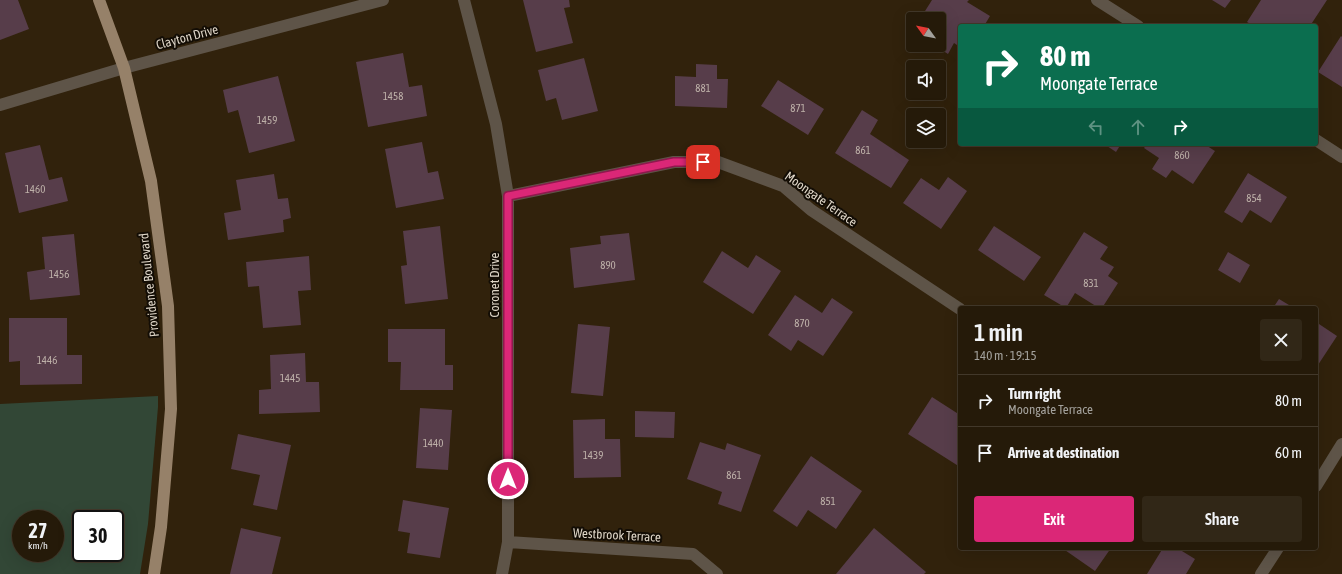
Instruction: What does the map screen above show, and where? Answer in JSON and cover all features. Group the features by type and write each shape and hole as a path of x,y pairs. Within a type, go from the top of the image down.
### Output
{"main road":[{"name":"Providence Boulevard","path":"99,0 124,68 151,181 168,306 171,409 161,527 154,574"}],"street":[{"name":"Clayton Drive","path":"0,105 124,68 383,0"},
{"name":"Coronet Drive","path":"464,0 496,124 508,196 508,542 502,574"},
{"path":"1097,0 1135,24"},
{"path":"1318,141 1342,157"},
{"name":"Moongate Terrace","path":"508,196 674,162 718,162 783,186 811,210 958,307"},
{"path":"1318,483 1342,444"},
{"name":"Westbrook Terrace","path":"508,542 693,554 717,574"},
{"path":"1261,574 1277,550"}],"green space":[{"path":"158,396 148,524 140,574 0,574 0,404"}],"building":[{"path":"0,0 18,0 29,29 0,40"},
{"path":"523,0 569,0 570,7 564,8 573,43 536,52"},
{"path":"932,0 969,0 967,2 990,16 985,24 958,24 958,46 954,43 948,54 945,52 946,12 924,12"},
{"path":"1212,0 1231,0 1225,8"},
{"path":"1261,0 1327,0 1311,24 1250,24 1247,22"},
{"path":"1341,36 1342,37 1342,87 1318,72"},
{"path":"403,53 409,87 422,85 427,116 368,127 356,62"},
{"path":"584,58 598,111 562,120 556,98 546,101 538,70"},
{"path":"696,64 717,65 717,79 728,79 727,108 675,106 675,76 696,77"},
{"path":"278,76 295,141 249,153 238,110 228,113 223,90"},
{"path":"778,80 824,109 808,135 761,106"},
{"path":"862,110 878,120 870,134 909,160 891,188 835,153"},
{"path":"422,142 428,173 438,171 444,199 396,208 385,149"},
{"path":"40,145 49,180 62,177 68,201 19,213 5,153"},
{"path":"1107,146 1120,146 1116,152"},
{"path":"1146,146 1207,146 1215,151 1193,184 1172,170 1166,178 1152,169 1159,158 1144,148"},
{"path":"1248,173 1287,197 1271,223 1250,210 1242,223 1224,212"},
{"path":"274,174 278,199 288,198 291,218 283,220 284,232 228,240 224,213 241,210 236,180"},
{"path":"948,177 967,191 941,229 903,203 921,178 939,190"},
{"path":"440,226 448,299 405,304 401,266 407,265 403,231"},
{"path":"994,226 1041,257 1024,281 978,250"},
{"path":"1084,232 1108,247 1100,259 1114,267 1108,276 1118,283 1103,306 1096,306 1075,293 1067,306 1063,306 1044,295"},
{"path":"629,233 635,280 574,288 570,248 601,244 600,236"},
{"path":"74,234 80,295 30,300 27,272 45,269 42,237"},
{"path":"722,251 748,268 756,255 781,271 753,314 703,282"},
{"path":"1228,252 1250,265 1240,283 1218,270"},
{"path":"309,256 311,290 298,291 301,325 263,328 259,286 248,287 246,262"},
{"path":"795,295 822,313 832,298 853,312 823,356 798,340 791,351 768,335"},
{"path":"1279,299 1291,306 1274,306"},
{"path":"9,318 67,318 67,355 82,355 82,384 20,385 20,361 9,362"},
{"path":"1318,323 1337,336 1318,365"},
{"path":"578,324 610,327 603,396 571,393"},
{"path":"388,329 445,329 445,365 453,365 453,390 400,390 401,362 388,362"},
{"path":"305,353 306,382 319,382 320,412 259,414 259,390 271,389 270,355"},
{"path":"932,397 958,414 958,466 908,434"},
{"path":"420,408 452,410 448,470 416,468"},
{"path":"635,411 675,412 674,438 635,437"},
{"path":"605,419 605,439 620,439 621,477 574,478 573,420"},
{"path":"238,434 291,445 277,510 253,505 260,475 231,469"},
{"path":"700,442 725,450 727,443 761,455 741,512 718,504 722,492 687,479"},
{"path":"811,456 862,491 836,529 808,510 797,527 773,511"},
{"path":"403,500 449,508 440,558 407,553 410,533 398,531"},
{"path":"241,528 281,537 272,574 230,574"},
{"path":"874,528 926,572 924,574 836,574"},
{"path":"1065,550 1110,550 1095,571"},
{"path":"1162,550 1180,550 1195,559 1186,574 1147,574"}],"route":[{"path":"508,479 508,196 674,162 703,162"}]}
